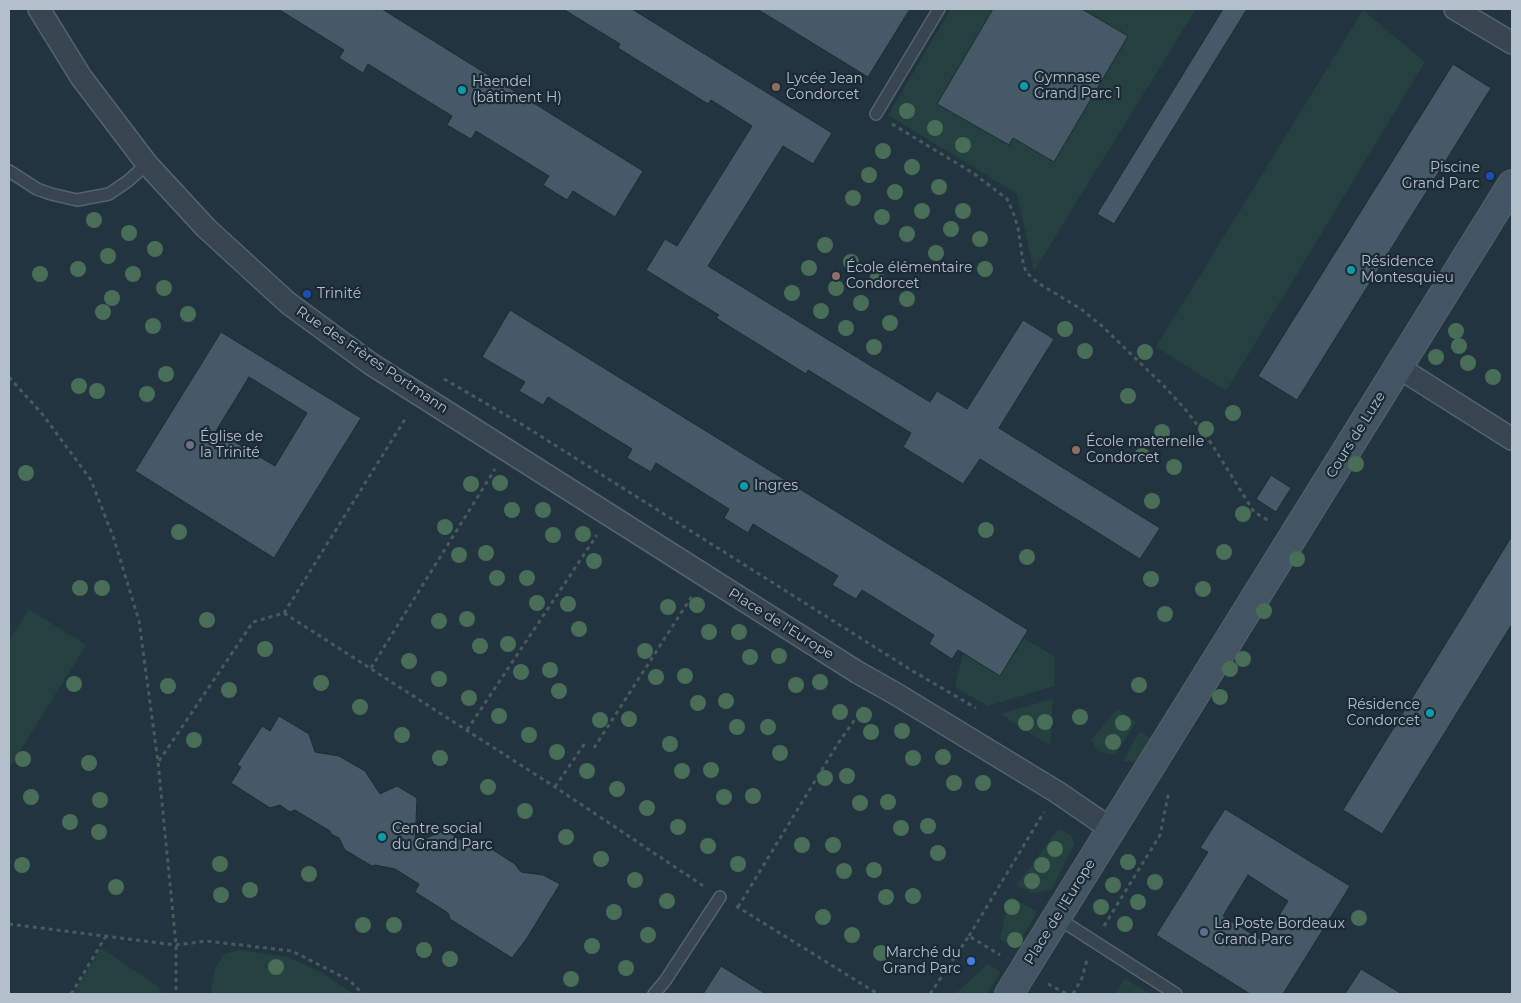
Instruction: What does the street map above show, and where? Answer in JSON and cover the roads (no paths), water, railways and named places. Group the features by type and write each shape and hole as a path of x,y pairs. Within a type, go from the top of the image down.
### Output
{"street":[{"name":"Rue des Frères Portmann","path":"39,9 81,77 147,164 206,228 288,303 372,364 453,416"},
{"path":"1455,9 1512,43"},
{"name":"Cours de Luze","path":"1200,686 1512,184"},
{"path":"1398,367 1512,439"},
{"name":"Place de l'Europe","path":"453,416 857,672 1057,792 1111,829"},
{"name":"Place de l'Europe","path":"1009,994 1200,686"}],"lane":[{"path":"876,114 939,9"},
{"path":"9,171 37,189 77,200 109,194 128,182 147,164"},
{"path":"654,994 665,981 720,897"},
{"path":"1056,917 1176,994"}],"place":[{"name":"Gymnase Grand Parc 1","path":"1024,86"},
{"name":"Lycée Jean Condorcet","path":"776,87"},
{"name":"Haendel (bâtiment H)","path":"462,90"},
{"name":"Piscine Grand Parc","path":"1490,176"},
{"name":"Résidence Montesquieu","path":"1351,270"},
{"name":"École élémentaire Condorcet","path":"836,276"},
{"name":"Trinité","path":"307,294"},
{"name":"Église de la Trinité","path":"190,445"},
{"name":"École maternelle Condorcet","path":"1076,450"},
{"name":"Ingres","path":"744,486"},
{"name":"Résidence Condorcet","path":"1430,713"},
{"name":"Centre social du Grand Parc","path":"382,837"},
{"name":"La Poste Bordeaux Grand Parc","path":"1204,932"},
{"name":"Marché du Grand Parc","path":"971,961"}]}
